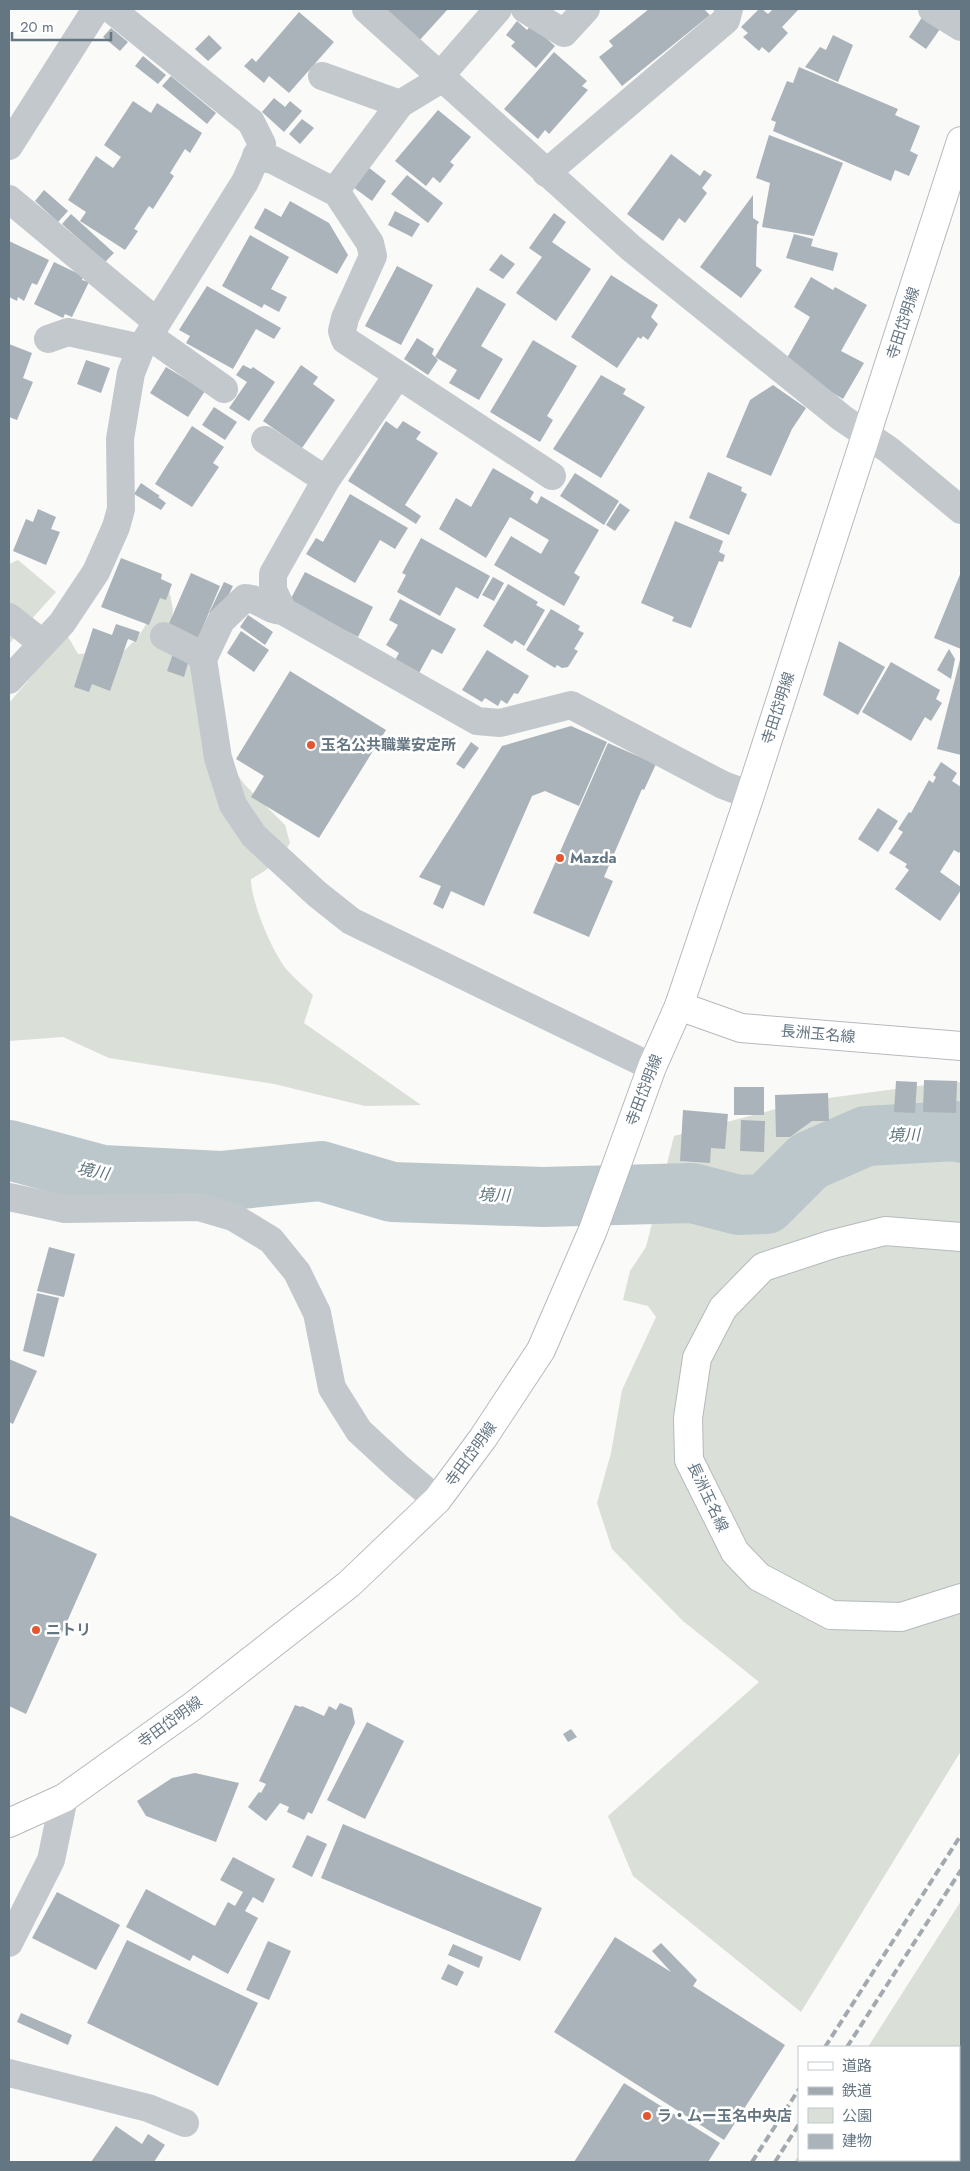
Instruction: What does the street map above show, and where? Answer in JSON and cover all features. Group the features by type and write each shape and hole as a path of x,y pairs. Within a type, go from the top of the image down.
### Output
{"main road":[{"name":"寺田岱明線","path":"9,1823 64,1798 193,1706 349,1584 437,1500 483,1438 541,1350 592,1230 652,1067 679,1006 750,796 961,140"},
{"name":"長洲玉名線","path":"679,1006 740,1028 961,1046"},
{"name":"長洲玉名線","path":"961,1237 886,1231 833,1244 763,1267 723,1308 697,1358 688,1418 689,1460 735,1552 759,1577 831,1615 901,1617 961,1598"}],"street":[{"path":"9,146 96,9"},
{"path":"9,680 62,623 96,572 116,527 121,509 120,438 131,373 149,335 245,182 262,144 251,122 111,9"},
{"path":"366,9 441,74 546,173 631,248 867,435 889,450 961,510"},
{"path":"335,191 400,104 432,84 498,9"},
{"path":"525,9 564,33 586,9"},
{"path":"546,173 726,20 729,9"},
{"path":"932,9 961,27"},
{"path":"322,76 400,104"},
{"path":"256,156 273,160 335,191 370,243 373,256 345,318 342,331 346,340 397,376 552,476"},
{"path":"9,199 149,335 224,389"},
{"path":"48,339 68,332 149,335"},
{"path":"283,611 273,590 273,574 326,480 397,376"},
{"path":"265,440 326,480"},
{"path":"652,1067 351,920 316,894 254,836 233,805 218,758 203,659 222,621 245,598 252,598 273,611 283,611 477,721 500,723 571,705 723,785 750,796"},
{"path":"9,617 42,643"},
{"path":"164,636 196,652 203,659"},
{"path":"9,1197 65,1209 199,1207 233,1217 271,1240 296,1272 317,1313 332,1388 359,1431 398,1468 437,1500"},
{"path":"9,1943 51,1860 64,1798"},
{"path":"9,2073 148,2108 185,2123"}],"green space":[{"path":"18,560 56,592 9,644 9,564"},
{"path":"152,584 169,589 173,610 170,630 199,663 231,766 245,785 285,825 290,843 274,864 251,879 259,914 276,953 288,971 313,995 304,1023 421,1105 365,1106 274,1084 109,1058 63,1037 9,1041 9,703 67,635 78,654 123,652 139,636 152,614"},
{"path":"955,1081 961,1083 961,1751 801,2012 633,1876 608,1816 759,1682 683,1621 612,1549 597,1503 611,1453 622,1390 656,1317 648,1306 623,1300 630,1271 646,1247 674,1136 806,1101"},
{"path":"961,1901 961,2162 794,2162 798,2156 798,2161 960,2161 960,2046 869,2046"}],"building":[{"path":"382,9 448,9 418,42"},
{"path":"649,9 704,9 710,15 622,86 599,57 613,46 609,41"},
{"path":"759,9 768,14 773,9 799,9 782,27 788,33 769,53 762,47 759,51 743,37 748,33 741,27"},
{"path":"299,12 334,42 289,93 269,76 264,83 244,66 252,58 256,62"},
{"path":"923,16 940,29 926,49 909,37"},
{"path":"517,21 527,30 531,25 555,46 536,68 511,46 515,42 506,35"},
{"path":"111,28 128,42 120,51 103,37"},
{"path":"209,35 222,48 208,61 195,49"},
{"path":"833,35 853,45 838,82 805,67 820,47 826,50"},
{"path":"554,52 587,81 582,86 588,90 549,134 545,130 538,139 504,109"},
{"path":"143,56 166,75 158,84 135,66"},
{"path":"799,67 898,109 895,115 920,126 910,151 918,155 909,176 895,170 891,181 773,131 776,122 771,120 787,81 793,83"},
{"path":"171,76 216,113 207,124 162,86"},
{"path":"274,98 285,107 290,101 302,111 284,132 262,112"},
{"path":"133,101 151,113 157,103 202,133 190,153 185,149 170,173 174,176 153,209 149,206 134,229 138,231 125,250 80,221 86,212 68,200 96,156 113,168 121,157 104,145"},
{"path":"438,110 471,137 450,162 454,165 440,183 433,177 426,186 395,161"},
{"path":"302,119 314,128 300,144 289,134"},
{"path":"769,135 843,163 814,236 762,227 770,183 756,178"},
{"path":"671,154 700,176 704,170 712,175 702,188 707,193 685,223 679,218 663,241 627,214"},
{"path":"368,167 386,181 372,201 353,187"},
{"path":"407,175 443,203 428,223 391,194"},
{"path":"44,190 68,211 58,222 35,201"},
{"path":"753,195 753,218 759,222 757,225 756,266 762,270 741,298 700,267"},
{"path":"290,201 329,223 348,255 337,274 254,228 265,208 281,217"},
{"path":"395,211 420,224 412,237 388,225"},
{"path":"554,213 566,222 552,242 591,269 556,321 516,293 542,257 529,248"},
{"path":"71,214 114,253 105,262 62,224"},
{"path":"794,234 813,239 811,246 838,253 833,271 786,258"},
{"path":"250,235 289,257 271,289 287,297 279,312 264,304 262,308 222,286"},
{"path":"9,241 49,260 37,285 32,283 24,301 18,297 17,301 9,297"},
{"path":"501,254 515,264 503,279 489,270"},
{"path":"54,262 83,276 82,280 89,282 72,317 65,314 63,318 34,304"},
{"path":"397,266 433,285 401,345 365,326"},
{"path":"611,275 658,305 651,317 658,324 648,340 643,336 641,339 638,337 617,368 571,337"},
{"path":"811,277 833,290 835,287 867,305 841,351 864,363 843,399 826,389 787,358 810,317 794,307"},
{"path":"207,286 281,328 274,339 256,329 233,369 186,343 190,336 179,330"},
{"path":"477,287 506,304 481,346 503,359 479,400 449,383 457,370 435,357"},
{"path":"417,338 434,349 432,354 438,360 428,375 404,359"},
{"path":"533,340 577,366 547,416 553,420 540,442 490,412"},
{"path":"9,344 32,353 23,378 33,382 17,420 9,417"},
{"path":"86,360 110,368 101,393 77,384"},
{"path":"243,365 251,369 253,367 275,382 249,421 229,408 247,382 236,375"},
{"path":"301,365 318,377 313,384 335,400 302,448 263,421"},
{"path":"166,367 205,391 188,417 150,393"},
{"path":"601,375 626,389 623,394 645,407 601,478 553,449"},
{"path":"773,385 806,408 792,429 771,476 726,457 750,400"},
{"path":"214,407 237,422 225,440 202,425"},
{"path":"386,421 397,429 403,421 421,432 416,439 438,453 405,505 421,516 416,524 348,481"},
{"path":"192,426 224,447 213,463 219,467 192,507 155,484"},
{"path":"493,468 534,492 530,499 537,504 541,496 599,530 574,573 580,577 564,606 494,565 511,536 541,554 549,540 510,517 486,558 439,529 456,498 471,507"},
{"path":"708,472 742,487 741,491 747,494 729,535 689,518"},
{"path":"575,473 619,501 604,525 560,496"},
{"path":"141,483 160,496 158,497 166,503 161,510 134,494"},
{"path":"350,494 408,528 395,549 380,540 355,583 306,554 316,538 323,542"},
{"path":"620,503 630,510 615,531 606,525"},
{"path":"38,509 56,517 51,529 60,532 46,565 13,551 26,519 33,522"},
{"path":"675,521 723,541 719,552 725,555 723,562 719,561 691,628 672,621 674,617 641,603"},
{"path":"421,538 490,576 478,599 456,587 440,616 397,592 406,575 402,573"},
{"path":"121,558 162,574 161,579 172,584 166,600 160,598 149,625 101,607"},
{"path":"305,572 373,607 358,637 289,602"},
{"path":"961,572 961,649 934,638"},
{"path":"191,573 220,586 197,641 167,628"},
{"path":"493,577 504,583 494,601 482,595"},
{"path":"224,582 233,586 218,617 209,613"},
{"path":"508,584 538,602 536,605 545,610 524,646 515,640 512,644 483,626"},
{"path":"400,599 456,629 442,654 432,649 419,673 395,660 399,653 386,645 398,625 389,620"},
{"path":"551,609 580,626 578,630 584,633 574,649 578,651 568,667 562,668 557,665 555,668 526,650"},
{"path":"248,615 273,632 265,645 240,627"},
{"path":"116,624 140,632 136,642 128,639 110,691 92,684 89,692 74,687 93,628 112,635"},
{"path":"241,631 269,650 254,672 227,653"},
{"path":"839,641 885,667 858,715 823,695"},
{"path":"949,649 955,659 951,679 937,670"},
{"path":"487,650 529,676 518,694 514,693 507,704 501,700 498,706 485,698 482,702 462,690"},
{"path":"174,651 190,656 184,677 167,671"},
{"path":"961,656 961,755 937,749"},
{"path":"891,662 940,690 936,699 942,703 931,721 925,717 911,741 862,712"},
{"name":"玉名公共職業安定所","path":"290,671 386,730 319,838 251,797 264,776 236,759"},
{"path":"571,726 607,742 579,806 545,791 532,796 484,906 451,891 443,909 433,904 441,886 419,877 502,746"},
{"path":"471,742 479,748 464,769 456,764"},
{"path":"608,743 656,764 644,790 642,789 604,877 613,881 589,937 533,913"},
{"path":"941,762 957,773 952,781 961,787 961,850 959,853 954,850 940,872 961,887 961,890 940,921 895,889 909,870 905,867 907,864 889,853 903,832 898,829 909,812 911,813 929,780 933,783 936,777 933,775"},
{"path":"878,808 898,821 878,852 858,839"},
{"path":"924,1080 957,1081 956,1113 923,1112"},
{"path":"896,1081 917,1082 915,1113 894,1112"},
{"path":"734,1087 764,1087 764,1115 734,1115"},
{"path":"828,1093 829,1121 812,1121 790,1137 776,1137 775,1095"},
{"path":"683,1110 728,1114 725,1149 711,1148 710,1163 680,1161"},
{"path":"741,1120 765,1121 764,1152 740,1151"},
{"path":"49,1247 75,1254 64,1297 37,1291"},
{"path":"37,1293 59,1298 44,1357 23,1351"},
{"path":"9,1359 37,1371 13,1424 9,1422"},
{"name":"ニトリ","path":"9,1515 97,1554 26,1714 9,1706"},
{"path":"340,1703 352,1708 355,1723 312,1814 308,1812 304,1820 287,1812 289,1807 280,1803 266,1821 248,1807 259,1792 261,1793 266,1784 259,1781 295,1705 302,1706 324,1716 329,1706 336,1710"},
{"path":"367,1722 404,1741 365,1819 327,1800"},
{"path":"571,1729 577,1737 568,1742 563,1734"},
{"path":"195,1773 239,1783 216,1842 146,1816 137,1801 172,1778"},
{"path":"343,1824 542,1908 520,1961 321,1878"},
{"path":"307,1835 327,1844 312,1877 292,1867"},
{"path":"233,1857 275,1879 263,1903 253,1897 245,1911 258,1918 228,1974 193,1955 190,1961 126,1927 146,1889 215,1926 228,1902 235,1906 243,1892 220,1880"},
{"path":"57,1892 120,1925 96,1970 32,1938"},
{"path":"615,1937 671,1972 652,1951 661,1943 697,1980 693,1986 785,2045 724,2140 554,2032"},
{"path":"127,1940 258,2003 218,2086 87,2023"},
{"path":"268,1941 291,1951 269,2000 246,1990"},
{"path":"453,1944 483,1957 479,1968 448,1955"},
{"path":"448,1964 464,1972 457,1986 441,1979"},
{"path":"21,2013 72,2035 68,2045 17,2022"},
{"name":"ラ・ムー玉名中央店","path":"624,2083 720,2143 708,2162 574,2162"},
{"path":"116,2126 142,2144 148,2134 165,2145 154,2162 91,2162"}],"waterway":[{"name":"境川","path":"9,1150 102,1175 221,1181 321,1171 392,1192 543,1197 692,1193 739,1205 766,1204 809,1161 866,1136 956,1131 961,1133"}],"railway":[{"path":"826,2046 961,1835"},
{"path":"848,2046 961,1870"},
{"path":"752,2162 798,2091"},
{"path":"775,2162 798,2126"}],"place":[{"name":"玉名公共職業安定所","path":"311,745"},
{"name":"Mazda","path":"560,858"},
{"name":"ニトリ","path":"36,1630"},
{"name":"ラ・ムー玉名中央店","path":"647,2116"}]}
